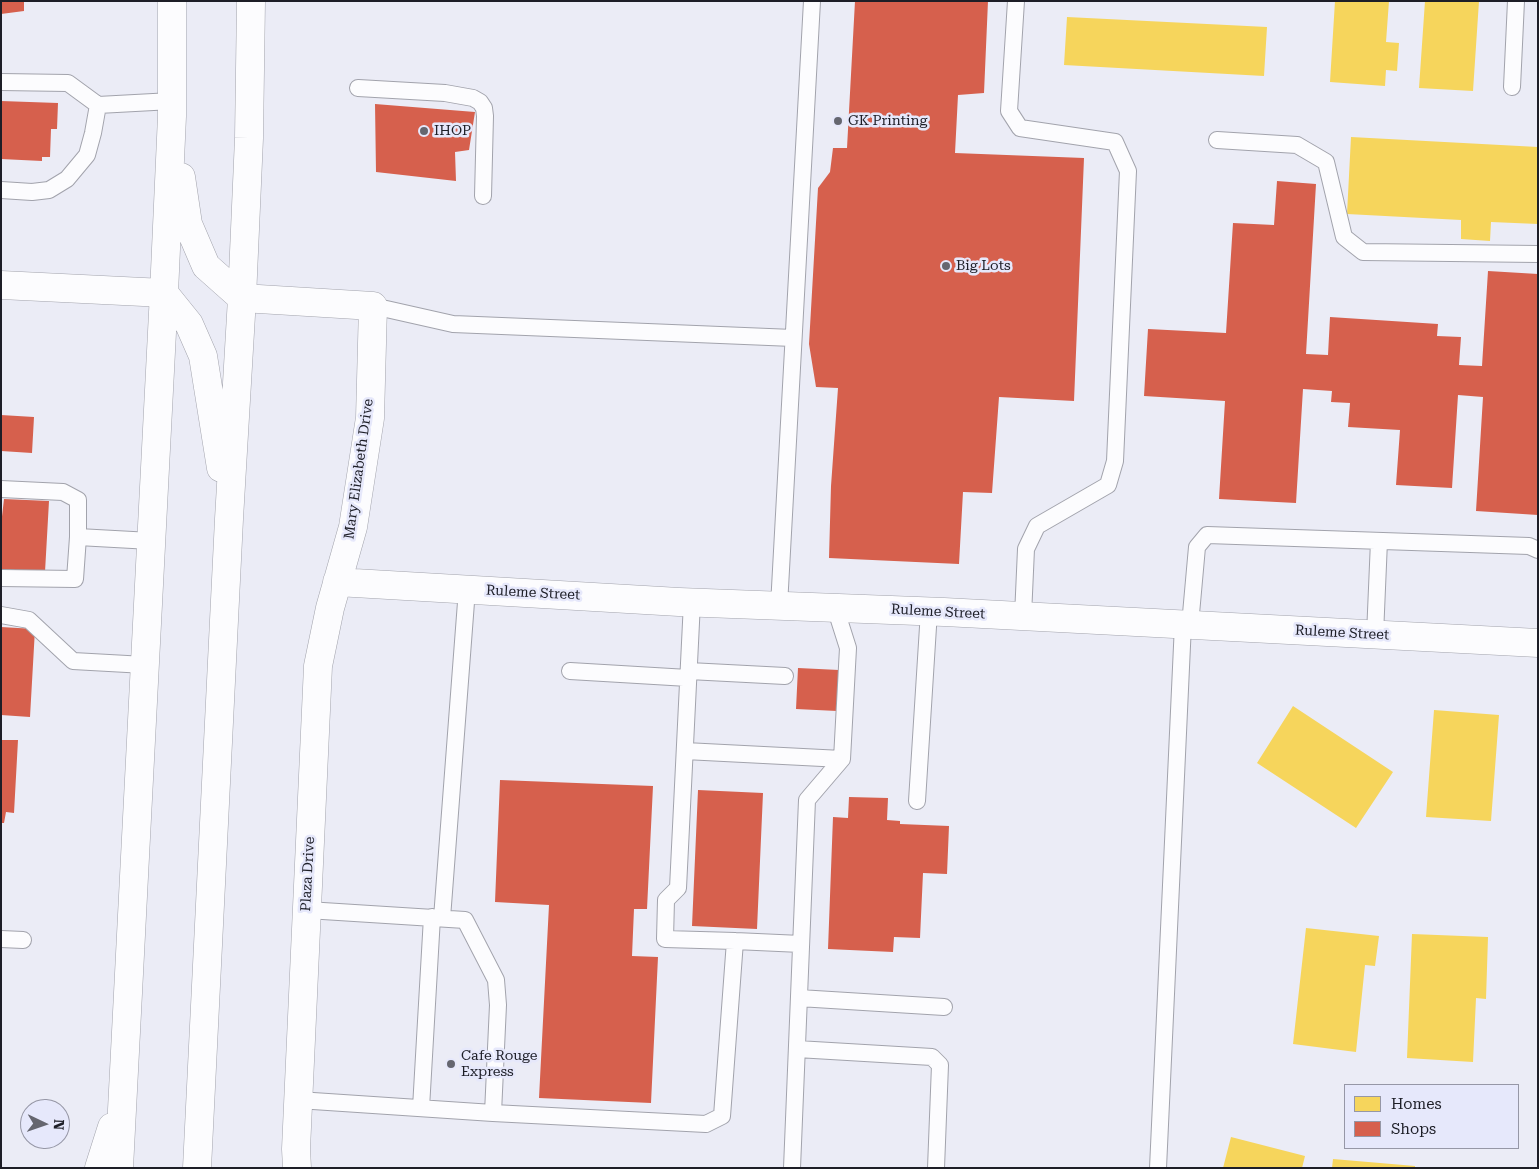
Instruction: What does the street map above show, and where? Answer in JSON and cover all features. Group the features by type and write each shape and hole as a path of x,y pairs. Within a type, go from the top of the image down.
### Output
{"main road":[{"path":"119,1168 164,293 172,109 172,1"},
{"path":"197,1168 229,518 242,298 249,138 251,1"},
{"path":"172,109 188,224 206,266 242,298 373,306"},
{"path":"1,285 164,293 188,324 203,356 229,518"},
{"name":"Mary Elizabeth Drive","path":"337,582 353,527 370,418 373,306"},
{"name":"Ruleme Street","path":"337,582 692,602 929,611 1538,643"},
{"name":"Plaza Drive","path":"297,1168 298,1100 318,666 337,582"},
{"path":"98,1168 122,1095"},
{"path":"201,1097 211,1168"}],"lane":[{"path":"780,606 812,1"},
{"path":"1016,1 1009,111 1020,128 1115,142 1128,170 1115,462 1108,485 1037,526 1026,549 1023,616"},
{"path":"1512,87 1516,1"},
{"path":"1,82 68,82 98,105 172,109"},
{"path":"358,88 445,93 473,98 480,102 484,108 485,116 482,196"},
{"path":"1,190 32,192 50,190 67,180 87,155 98,105"},
{"path":"1217,140 1298,145 1326,162 1344,237 1363,252 1538,254"},
{"path":"373,306 453,324 794,338"},
{"path":"1,489 64,492 78,500 75,579 1,578"},
{"path":"1158,1168 1187,624 1196,547 1207,535 1529,546 1538,550"},
{"path":"78,537 151,541"},
{"path":"1375,635 1379,541"},
{"path":"421,1108 467,589"},
{"path":"692,602 678,888 666,900 665,939 801,944"},
{"path":"792,1168 807,800 842,759 848,648 835,608"},
{"path":"918,801 929,611"},
{"path":"1,615 29,620 73,661 145,665"},
{"path":"570,671 785,676"},
{"path":"684,751 842,759"},
{"path":"306,910 465,920 496,980 498,1005 493,1113"},
{"path":"1,939 23,940"},
{"path":"298,1100 493,1113 706,1124 722,1116 735,941"},
{"path":"799,998 944,1007"},
{"path":"797,1049 932,1057 940,1065 936,1168"}],"building: Homes":[{"path":"1335,1 1389,1 1386,42 1399,43 1397,71 1386,70 1385,86 1330,82"},
{"path":"1425,1 1479,1 1473,91 1419,88"},
{"path":"1067,17 1267,27 1264,76 1064,65"},
{"path":"1351,137 1538,147 1538,224 1491,222 1490,241 1461,239 1461,220 1347,214"},
{"path":"1293,706 1393,772 1356,828 1257,763"},
{"path":"1434,710 1499,715 1491,821 1426,817"},
{"path":"1306,928 1379,936 1375,966 1365,965 1356,1052 1293,1044"},
{"path":"1412,934 1488,937 1486,999 1476,998 1473,1062 1407,1058"},
{"path":"1231,1137 1305,1156 1302,1168 1223,1168"},
{"path":"1333,1159 1415,1166 1415,1168 1332,1168"}],"building: Shops":[{"path":"1,1 24,1 24,11 1,14"},
{"path":"855,1 988,1 984,93 958,95 955,153 1084,158 1074,401 999,397 992,493 963,492 959,564 829,558 831,486 838,388 816,387 809,344 818,188 830,172 833,148 847,148"},
{"path":"1,101 58,103 57,129 51,129 50,157 42,157 42,161 1,159"},
{"name":"IHOP","path":"375,104 475,112 469,150 455,152 456,181 376,172"},
{"path":"1277,181 1316,184 1306,354 1328,355 1330,317 1438,324 1437,336 1461,337 1459,365 1482,366 1488,271 1538,274 1538,515 1476,511 1483,397 1458,395 1452,488 1396,485 1400,430 1348,427 1350,403 1331,402 1332,391 1303,389 1296,503 1219,499 1225,401 1144,396 1148,329 1226,333 1233,223 1274,225"},
{"path":"1,415 34,417 32,453 1,451"},
{"path":"4,499 49,501 45,572 1,569 1,525"},
{"path":"1,627 35,629 30,717 1,715"},
{"path":"798,668 839,670 837,711 796,709"},
{"path":"1,740 18,740 14,813 6,812 4,823 1,823"},
{"path":"500,780 653,786 647,909 634,909 632,956 658,957 651,1103 539,1098 549,905 495,902"},
{"path":"698,790 763,793 757,929 692,926"},
{"path":"849,797 888,798 887,820 900,821 900,824 949,826 947,874 923,873 920,938 894,937 893,952 828,949 833,817 848,818"}],"place":[{"name":"GK Printing","path":"838,121"},
{"name":"IHOP","path":"424,131"},
{"name":"Big Lots","path":"946,266"},
{"name":"Cafe Rouge Express","path":"451,1064"}]}
